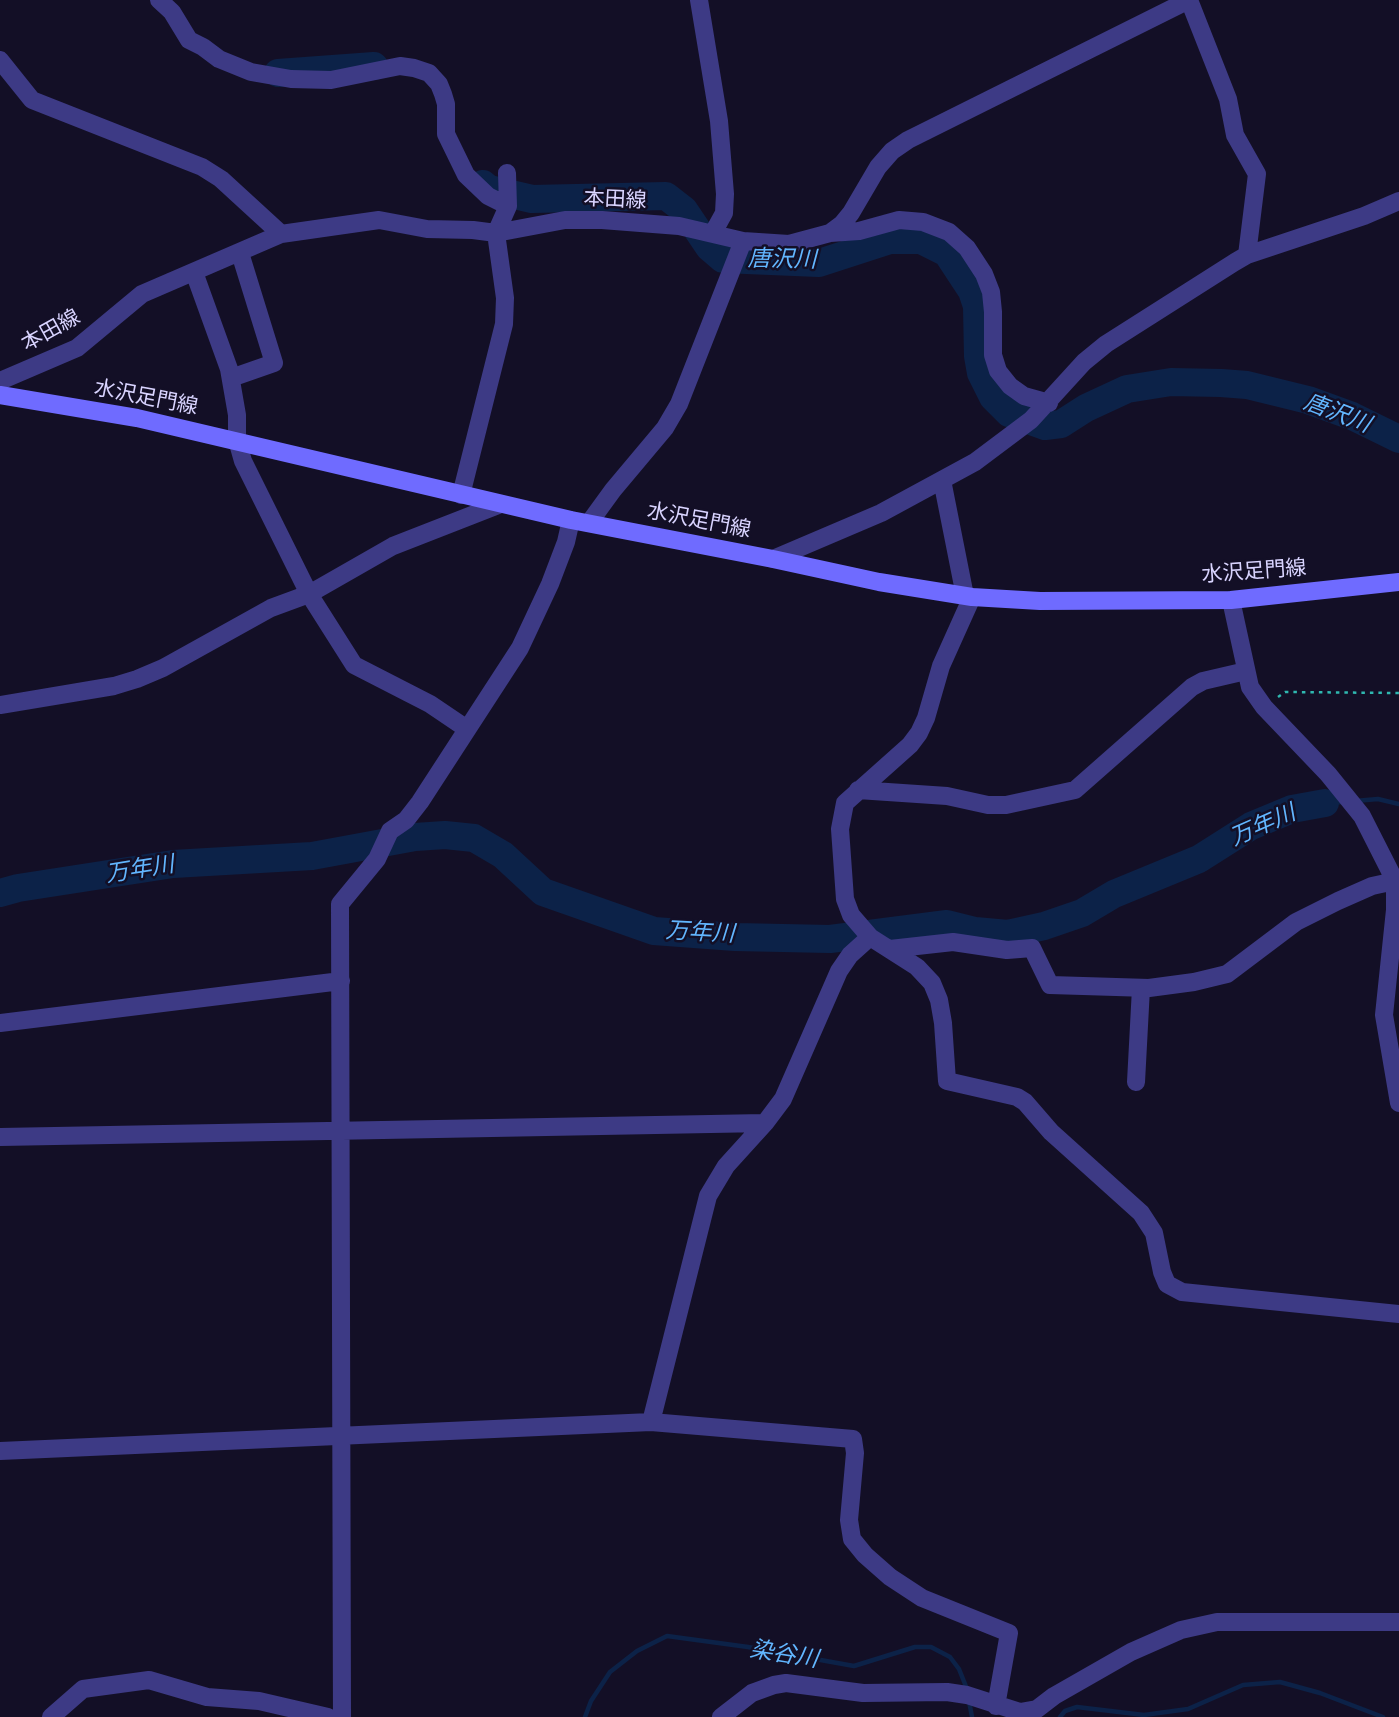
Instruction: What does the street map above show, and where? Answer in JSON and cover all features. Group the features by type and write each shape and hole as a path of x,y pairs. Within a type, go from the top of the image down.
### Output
{"main road":[{"name":"水沢足門線","path":"0,395 136,418 237,440 498,505 879,582 968,597 1040,601 1231,600 1399,582"}],"street":[{"path":"159,0 172,12 189,40 219,60 251,72 291,79 331,80 400,66 429,73 439,84 443,94 446,104 446,134 466,175 488,195 508,206"},
{"path":"699,0 719,121 725,194 723,213 713,233"},
{"path":"1189,0 1228,99 1235,135 1257,174 1247,255"},
{"name":"本田線","path":"0,381 76,348 142,294 281,234 379,220 427,229 496,233 565,220 601,220 679,226 713,233 742,244 789,244 830,233 852,213 878,167 892,151 908,140 1189,0"},
{"path":"0,60 32,100 202,167 221,179 281,234"},
{"path":"461,495 504,324 505,298 496,233 508,206 507,173"},
{"path":"773,559 881,513 975,462 1031,420 1084,362 1106,344 1247,255 1364,216 1399,201"},
{"path":"830,233 859,231 899,220 923,222 949,232 967,248 984,274 991,292 993,355 998,372 1010,386 1024,396 1047,405"},
{"path":"589,523 665,428 674,412 742,244"},
{"path":"231,378 274,363 240,253"},
{"path":"194,272 231,378 237,415 237,440 243,461 309,594 354,665 430,704 467,729"},
{"path":"942,480 968,597 919,733 910,745 845,803 841,816 840,847 845,899 851,915 870,937 917,967 932,984 939,1000 943,1023 947,1081 1017,1097 1025,1102 1051,1132 1141,1213 1154,1233 1167,1284 1182,1292 1399,1314"},
{"path":"0,705 114,686 137,679 163,668 271,608 309,594 393,546 498,505"},
{"path":"342,1717 340,904 377,859 390,831 406,820 419,802 520,648 550,584 566,542 571,520"},
{"path":"1231,600 1250,687 1264,707 1358,811 1395,880 1395,910 1384,1015 1399,1103"},
{"path":"858,790 947,796 988,805 1006,805 1075,790 1192,687 1203,681 1246,671"},
{"path":"890,949 953,942 1007,950 1032,948 1050,985 1141,988 1194,982 1227,974 1296,922 1373,886 1395,880"},
{"path":"651,1422 708,1196 726,1167 783,1098 839,971 850,955 870,937"},
{"path":"0,1023 341,981"},
{"path":"1136,1082 1141,988"},
{"path":"0,1137 765,1123"},
{"path":"0,1451 651,1422 853,1439 855,1453 849,1520 852,1539 865,1555 890,1577 922,1598 1009,1633 996,1706"},
{"path":"721,1717 752,1693 786,1683 863,1693 947,1692 967,1695 1020,1712 1037,1709 1054,1696 1131,1652 1181,1630 1217,1622 1399,1622"},
{"path":"51,1717 83,1689 149,1680 206,1697 259,1701 328,1717"}],"path":[{"path":"1264,707 1285,692 1399,693"}],"waterway":[{"name":"唐沢川","path":"278,73 374,66"},
{"name":"唐沢川","path":"483,184 489,189 532,199 666,196 684,210 709,247 723,259 819,263 890,240 921,240 947,253 972,291 977,306 981,373 993,397 1009,413 1045,426 1061,424 1086,408 1127,389 1171,382 1221,383 1247,385 1308,400 1352,416 1399,439"},
{"name":"万年川","path":"1355,801 1378,799 1399,804"},
{"name":"万年川","path":"1325,803 1343,802"},
{"name":"万年川","path":"0,893 173,864 312,856 415,837 445,835 474,838 503,855 543,892 654,931 735,937 830,939 947,924 975,931 1008,934 1044,926 1082,913 1114,894 1199,859 1251,826 1292,809 1325,803"},
{"name":"染谷川","path":"585,1717 591,1701 610,1672 637,1651 667,1636 854,1666 915,1647 931,1647 950,1657 959,1669 967,1689"},
{"name":"染谷川","path":"1060,1717 1065,1711 1077,1707 1144,1715 1188,1709 1243,1685 1280,1682 1320,1693 1383,1717"},
{"name":"染谷川","path":"969,1701 972,1717"}]}
